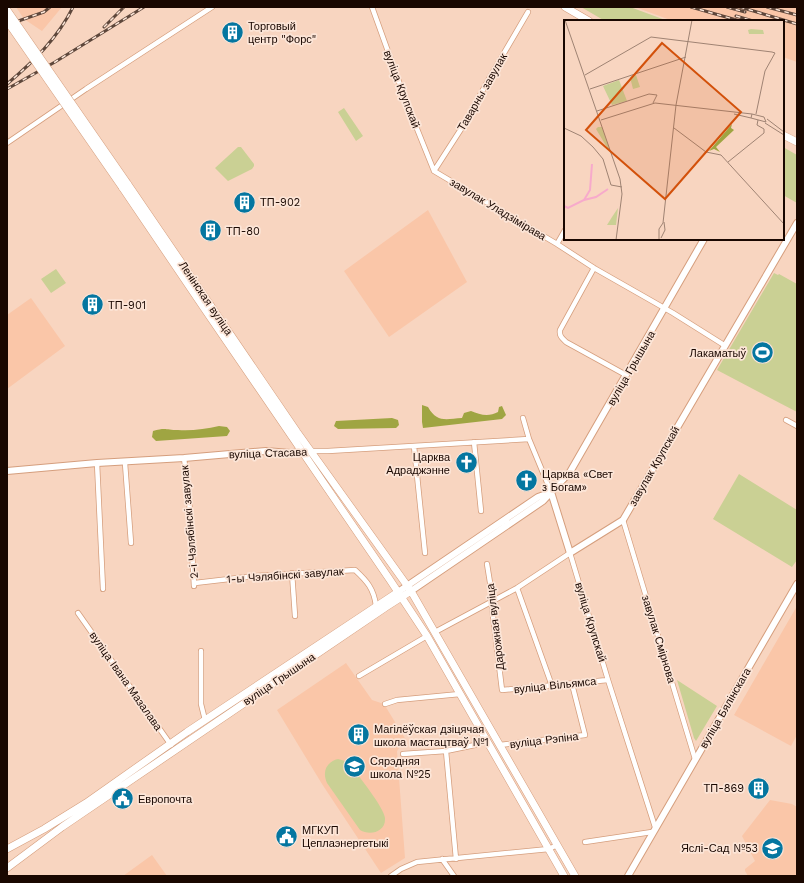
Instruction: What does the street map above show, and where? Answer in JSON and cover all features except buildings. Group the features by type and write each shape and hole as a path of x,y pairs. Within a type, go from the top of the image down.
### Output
{"main road":[{"path":"565,7 586,20"},
{"name":"Ленінская вуліца","path":"7,10 227,335 409,588"},
{"name":"Ленінская вуліца","path":"7,21 125,185"},
{"path":"784,135 797,142"},
{"name":"завулак Крупскай","path":"570,553 623,520 724,345 797,223"},
{"name":"вуліца Грышына","path":"7,849 44,829 172,747 409,588 538,497 551,492 570,472 703,240"},
{"name":"Ленінская вуліца","path":"227,335 303,452 400,594"},
{"name":"вуліца Стасава","path":"7,471 266,451 290,453 303,452"},
{"name":"вуліца Крупскай","path":"551,492 570,553"},
{"name":"вуліца Бялінскага","path":"628,876 797,584"},
{"path":"409,588 575,876"},
{"path":"400,594 427,636 564,876"},
{"name":"вуліца Грышына","path":"7,868 172,747 205,720 376,606 400,594"}],"street":[{"path":"7,144 86,89 212,7"},
{"name":"вуліца Крупскай","path":"372,7 407,104 434,171"},
{"name":"Таварны завулак","path":"434,171 463,126 528,12"},
{"name":"завулак Уладзімірава","path":"434,171 724,345"},
{"path":"557,244 564,232"},
{"path":"594,268 559,333 566,342 626,376"},
{"name":"вуліца Крупскай","path":"523,418 529,439 551,492"},
{"path":"786,420 797,426"},
{"name":"вуліца Стасава","path":"303,452 529,439"},
{"path":"474,442 482,511"},
{"path":"414,446 425,553"},
{"name":"2-і Чэлябінскі завулак","path":"184,458 189,497 194,584"},
{"path":"97,463 103,589"},
{"path":"125,463 131,543"},
{"name":"завулак Смірнова","path":"623,520 695,759"},
{"name":"вуліца Крупскай","path":"570,553 654,830"},
{"name":"завулак Крупскай","path":"435,632 517,588 570,553"},
{"name":"Дарожная вуліца","path":"487,564 493,601 492,608 502,690"},
{"name":"1-ы Чэлябінскі завулак","path":"194,584 256,576 355,570 365,579 372,591 376,606"},
{"path":"292,573 295,616"},
{"path":"517,588 552,686"},
{"name":"вуліца Iвана Мазалава","path":"78,613 172,747"},
{"path":"359,676 427,636"},
{"path":"201,651 201,704 205,720"},
{"name":"вуліца Вільямса","path":"502,690 608,680"},
{"name":"вуліца Рэпіна","path":"500,745 585,735 572,684"},
{"path":"385,704 397,700 460,694"},
{"path":"403,754 446,751 475,745"},
{"path":"446,751 456,858"},
{"path":"585,842 654,830"},
{"path":"391,876 401,869 417,862 549,849 557,845"},
{"path":"442,859 454,876"}],"shaded area":[{"path":"16,7 62,7 42,31 24,19"},
{"path":"635,7 797,7 797,62 784,57 784,20 670,20"},
{"path":"428,210 467,282 389,337 344,271"},
{"path":"31,298 65,346 7,389 7,315"},
{"path":"797,606 797,735 791,746 734,715"},
{"name":"Сярэдняя школа №25","path":"346,663 372,700 384,704 406,740 397,751 405,858 381,873 322,784 277,710"},
{"name":"Яслі-Сад №53","path":"770,800 792,804 797,807 797,876 748,876 745,871 745,869 755,861 742,836"},
{"path":"152,855 167,876 123,876"}],"green space":[{"path":"581,7 630,7 665,20 603,20"},
{"path":"344,108 363,136 356,141 338,112"},
{"path":"238,147 241,147 254,166 252,169 228,181 215,168"},
{"path":"784,148 797,155 797,203 784,196"},
{"path":"56,269 66,283 51,293 41,279"},
{"name":"Лакаматыў","path":"774,273 779,274 797,284 797,412 717,370"},
{"path":"422,405 428,407 435,416 442,419 462,418 464,413 471,411 491,415 498,412 499,407 502,406 506,415 502,419 423,428"},
{"path":"392,418 398,420 399,425 396,428 338,429 334,426 336,421"},
{"path":"219,426 227,427 230,431 227,436 156,441 152,437 153,431 161,429 193,430"},
{"path":"739,474 797,510 797,560 792,567 713,519"},
{"path":"677,680 717,706 696,741 694,738"},
{"path":"338,759 351,765 384,813 385,823 377,832 368,833 360,830 327,783 325,775 326,768 331,762"}],"railway":[{"path":"7,25 44,12 50,7"},
{"path":"7,84 44,49 60,29 73,7"},
{"path":"104,27 124,7"},
{"path":"7,89 55,62 144,7"},
{"path":"691,7 736,20"},
{"path":"727,7 745,12"},
{"path":"740,7 784,20"},
{"path":"767,7 797,15"},
{"path":"736,16 750,20"},
{"path":"784,20 797,24"}],"place":[{"name":"Торговый центр \"Форс\"","path":"232,32"},
{"name":"ТП-902","path":"245,202"},
{"name":"ТП-80","path":"211,231"},
{"name":"ТП-901","path":"93,305"},
{"name":"Лакаматыў","path":"762,353"},
{"name":"Царква Адраджэнне","path":"466,463"},
{"name":"Царква «Свет з Богам»","path":"527,480"},
{"name":"Магілёўская дзіцячая школа мастацтваў №1","path":"358,735"},
{"name":"Сярэдняя школа №25","path":"355,767"},
{"name":"ТП-869","path":"759,788"},
{"name":"Европочта","path":"123,799"},
{"name":"МГКУП Цеплаэнергетыкі","path":"287,836"},
{"name":"Яслі-Сад №53","path":"773,848"}]}
